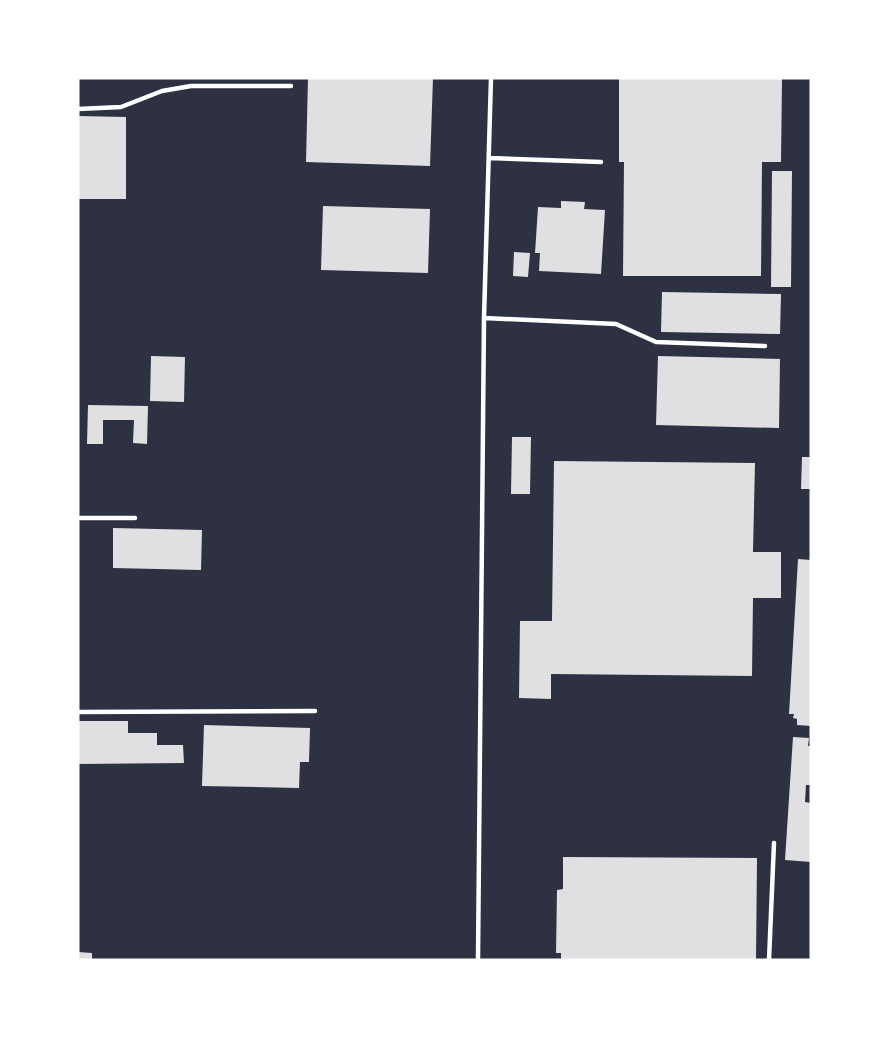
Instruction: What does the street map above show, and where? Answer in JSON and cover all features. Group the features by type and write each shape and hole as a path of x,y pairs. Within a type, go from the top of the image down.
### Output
{"lane":[{"path":"478,960 484,318 491,78"},
{"path":"78,109 121,107 162,91 191,86 291,86"},
{"path":"489,158 601,162"},
{"path":"484,318 616,324 656,342 765,346"},
{"path":"78,518 135,518"},
{"path":"78,712 315,711"},
{"path":"769,960 774,843"}],"building":[{"path":"308,78 433,78 430,166 306,162"},
{"path":"619,78 782,78 781,162 762,162 761,276 623,276 624,162 619,162"},
{"path":"78,116 126,117 126,199 78,199"},
{"path":"772,171 792,171 791,287 771,287"},
{"path":"561,201 585,202 584,209 605,210 601,274 539,271 540,253 535,253 538,207 561,208"},
{"path":"323,206 430,209 428,273 321,270"},
{"path":"514,252 530,253 528,277 513,276"},
{"path":"662,292 781,294 780,334 661,332"},
{"path":"151,356 185,357 184,402 150,401"},
{"path":"658,356 780,359 779,428 656,425"},
{"path":"88,405 148,406 147,444 133,443 134,420 103,420 103,444 87,444"},
{"path":"512,437 531,437 530,494 511,494"},
{"path":"802,457 811,457 811,489 801,489"},
{"path":"554,461 755,463 753,552 781,552 781,598 753,598 752,676 551,674 551,699 519,698 520,621 552,621"},
{"path":"113,528 202,530 201,570 113,568"},
{"path":"798,559 811,560 811,726 797,725 797,719 793,718 794,714 789,714"},
{"path":"78,721 128,721 128,733 157,733 157,745 183,745 184,763 78,764"},
{"path":"204,725 310,728 309,762 300,762 299,788 202,786"},
{"path":"793,737 809,738 808,746 811,746 811,785 806,785 805,802 811,803 811,862 785,860"},
{"path":"563,857 757,858 756,960 561,960 561,953 556,953 557,890 563,889"},
{"path":"78,952 92,953 92,960 78,960"}]}
